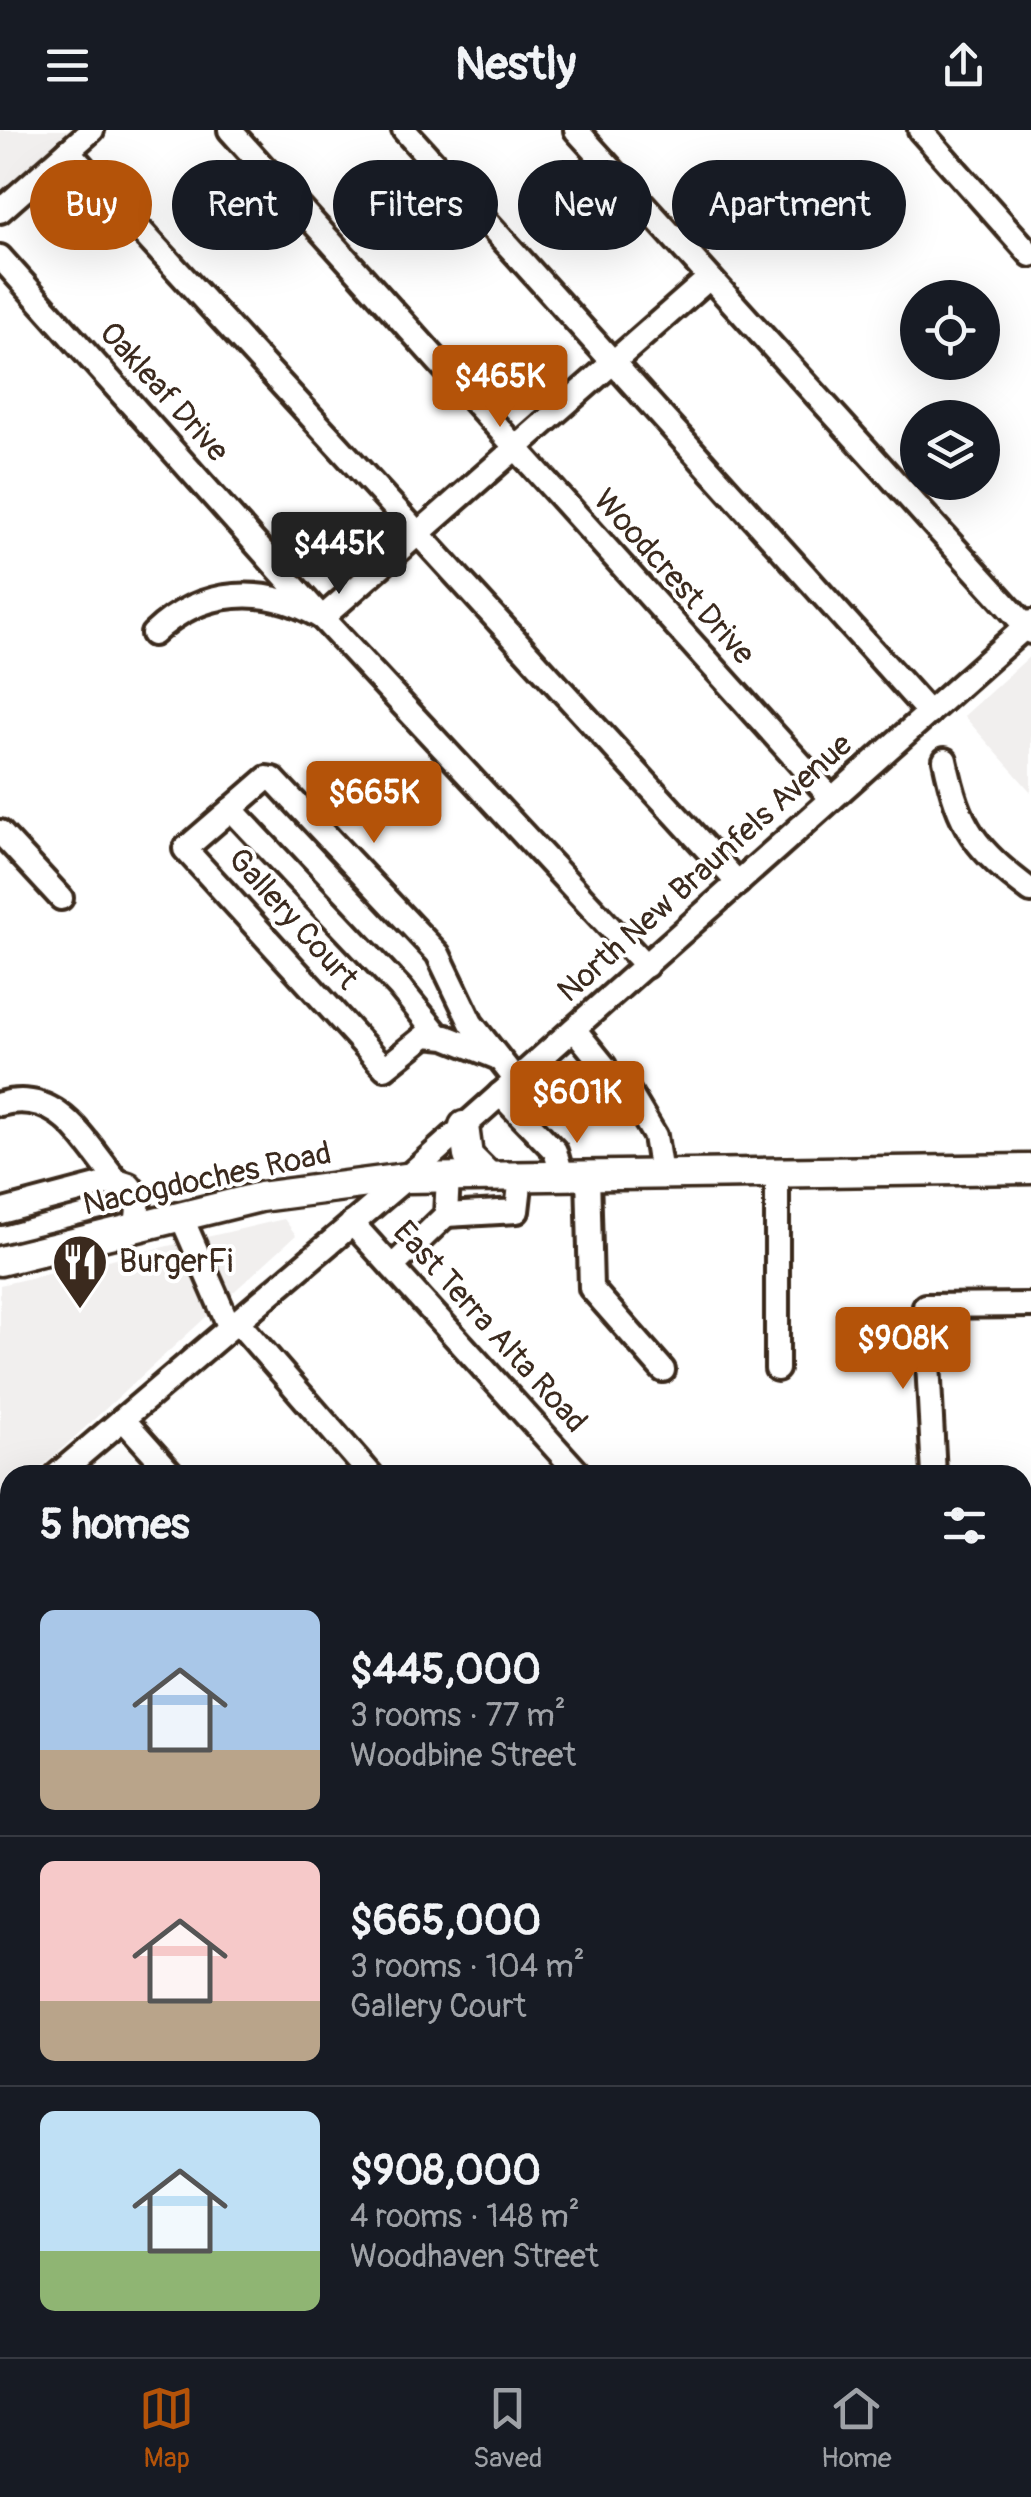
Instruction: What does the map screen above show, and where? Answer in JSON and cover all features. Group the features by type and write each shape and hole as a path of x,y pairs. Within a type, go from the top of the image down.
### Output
{"main road":[{"path":"464,1126 468,1156 488,1176"},
{"name":"Nacogdoches Road","path":"0,1261 137,1222 260,1197 406,1178 1031,1169"}],"street":[{"path":"0,211 92,130"},
{"name":"Woodcrest Drive","path":"230,130 832,799"},
{"path":"404,130 929,713"},
{"path":"576,130 1029,627"},
{"path":"926,132 1031,255"},
{"path":"68,150 738,883"},
{"name":"Oakleaf Drive","path":"0,258 322,618 646,966"},
{"path":"153,634 186,610 237,594 278,597 322,618 710,278"},
{"name":"North New Braunfels Avenue","path":"69,1465 406,1178 1029,627"},
{"path":"944,760 954,807 968,834 1031,891"},
{"name":"Gallery Court","path":"496,1057 439,1036 418,1039 385,1068 185,849 267,778 286,789 438,954 459,1003 496,1057 508,1087 575,1175"},
{"path":"231,809 400,988 439,1036"},
{"path":"0,832 61,898"},
{"path":"574,1029 604,1066"},
{"path":"624,1084 655,1136 661,1174"},
{"path":"0,1104 26,1097 60,1112 117,1181 129,1185 139,1198 137,1222"},
{"path":"776,1368 777,1172"},
{"path":"575,1175 591,1288 664,1370"},
{"path":"392,1267 446,1215 517,1210 521,1176"},
{"path":"446,1215 448,1177"},
{"path":"0,1212 117,1181"},
{"path":"181,1216 233,1324 362,1465"},
{"name":"East Terra Alta Road","path":"352,1222 571,1465"},
{"path":"933,1465 924,1306 1031,1305"},
{"path":"123,1419 164,1465"}],"shaded area":[{"path":"0,130 73,130 40,160 30,160 30,169 0,196"},
{"path":"1031,655 1031,792 964,716"},
{"path":"284,1219 296,1235 44,1465 0,1465 0,1285"}],"place":[{"name":"BurgerFi","path":"80,1311"}]}
